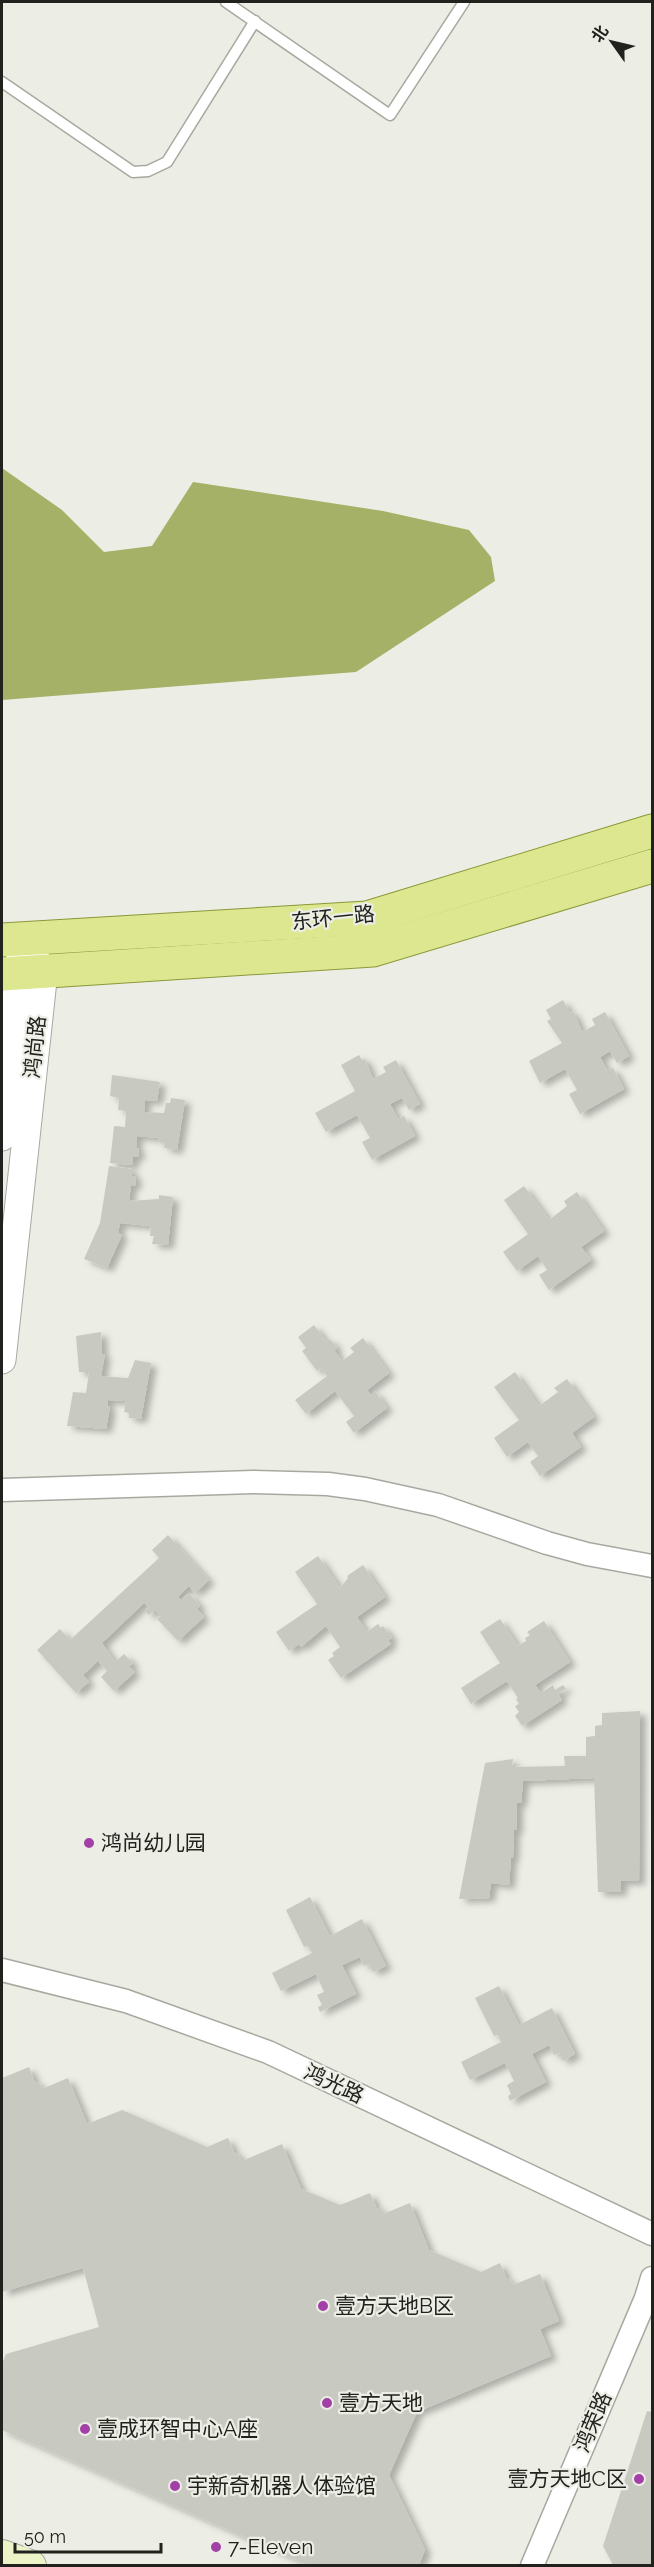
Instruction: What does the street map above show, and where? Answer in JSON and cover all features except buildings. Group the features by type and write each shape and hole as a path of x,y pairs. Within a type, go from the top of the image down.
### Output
{"main road":[{"name":"东环一路","path":"12,939 367,918 652,831"},
{"name":"东环一路","path":"21,972 373,950 652,866"},
{"path":"2,2556 30,2565"}],"street":[{"path":"12,939 21,972"},
{"name":"鸿尚路","path":"2,1137 21,972"},
{"name":"鸿尚路","path":"2,1360 21,972"},
{"path":"2,1490 253,1482 328,1484 438,1505 547,1543 587,1554 652,1566"},
{"name":"鸿光路","path":"2,1970 126,2001 268,2052 652,2234"},
{"name":"鸿荣路","path":"532,2565 646,2298 652,2278"}],"lane":[{"path":"226,2 390,115 464,2"},
{"path":"2,82 133,172 148,171 167,162 255,21"}],"green space":[{"path":"2,468 62,510 104,552 152,546 193,482 383,511 469,530 491,557 495,581 356,672 2,700"}],"place":[{"name":"鸿尚幼儿园","path":"89,1843"},
{"name":"壹方天地B区","path":"323,2306"},
{"name":"壹方天地","path":"327,2403"},
{"name":"壹成环智中心A座","path":"85,2429"},
{"name":"壹方天地C区","path":"639,2479"},
{"name":"宇新奇机器人体验馆","path":"175,2486"},
{"name":"7-Eleven","path":"216,2547"}]}
